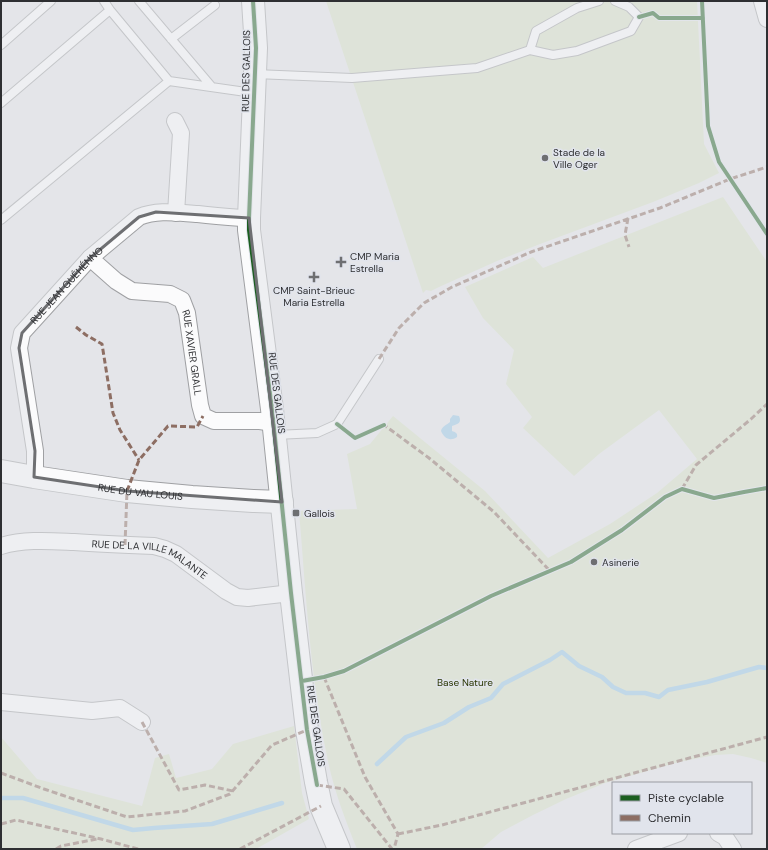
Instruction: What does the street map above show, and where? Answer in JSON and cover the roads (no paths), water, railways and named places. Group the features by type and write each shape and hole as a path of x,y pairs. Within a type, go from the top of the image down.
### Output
{"main road":[{"name":"RUE DES GALLOIS","path":"253,1 256,48 249,218 250,238 274,429 307,730 321,806 339,849"},
{"name":"RUE DU VAU LOUIS","path":"1,471 127,491 207,498 282,502"}],"street":[{"path":"762,1 767,19"},
{"path":"175,121 181,133 176,213"},
{"name":"RUE JEAN GUÉHÉNNO","path":"34,477 35,451 19,348 22,333 90,258 140,217 156,212 249,218"},
{"name":"RUE XAVIER GRALL","path":"90,258 116,280 132,291 170,294 182,300 187,313 200,405 203,416 214,421 260,421 274,429"},
{"name":"RUE DE LA VILLE MALANTE","path":"1,546 10,543 22,542 154,546 176,554 226,591 237,597 248,598 291,593"},
{"path":"1,702 92,711 120,708 142,722"},
{"path":"636,849 676,834"},
{"path":"720,834 725,837 732,849"}],"lane":[{"path":"1,45 52,1"},
{"path":"104,1 169,81 212,87 477,68 530,50 553,55 577,51 631,31 639,17 629,7 615,1"},
{"path":"139,1 212,87"},
{"path":"530,50 536,31 577,8 599,1"},
{"path":"171,38 215,5"},
{"path":"1,103 110,10"},
{"path":"1,220 169,81"},
{"path":"274,429 317,433 337,424 379,359"}],"water":[{"path":"453,415 459,416 460,422 452,426 452,431 457,434 457,437 450,439 444,436 441,431 443,427 450,422"}],"waterway":[{"path":"377,764 406,737 444,723 469,707 491,698 503,684 550,660 562,652 579,666 602,677 613,687 626,693 645,693 659,697 668,690 707,682 759,667 767,668"},
{"path":"1,798 23,798 133,830 212,824 282,803"}],"place":[{"name":"Stade de la Ville Oger","path":"545,158"},
{"name":"CMP Maria Estrella","path":"341,262"},
{"name":"CMP Saint-Brieuc Maria Estrella","path":"314,277"},
{"name":"Gallois","path":"296,513"},
{"name":"Asinerie","path":"594,562"}],"park label":[{"name":"Base Nature","path":"465,682"}]}
